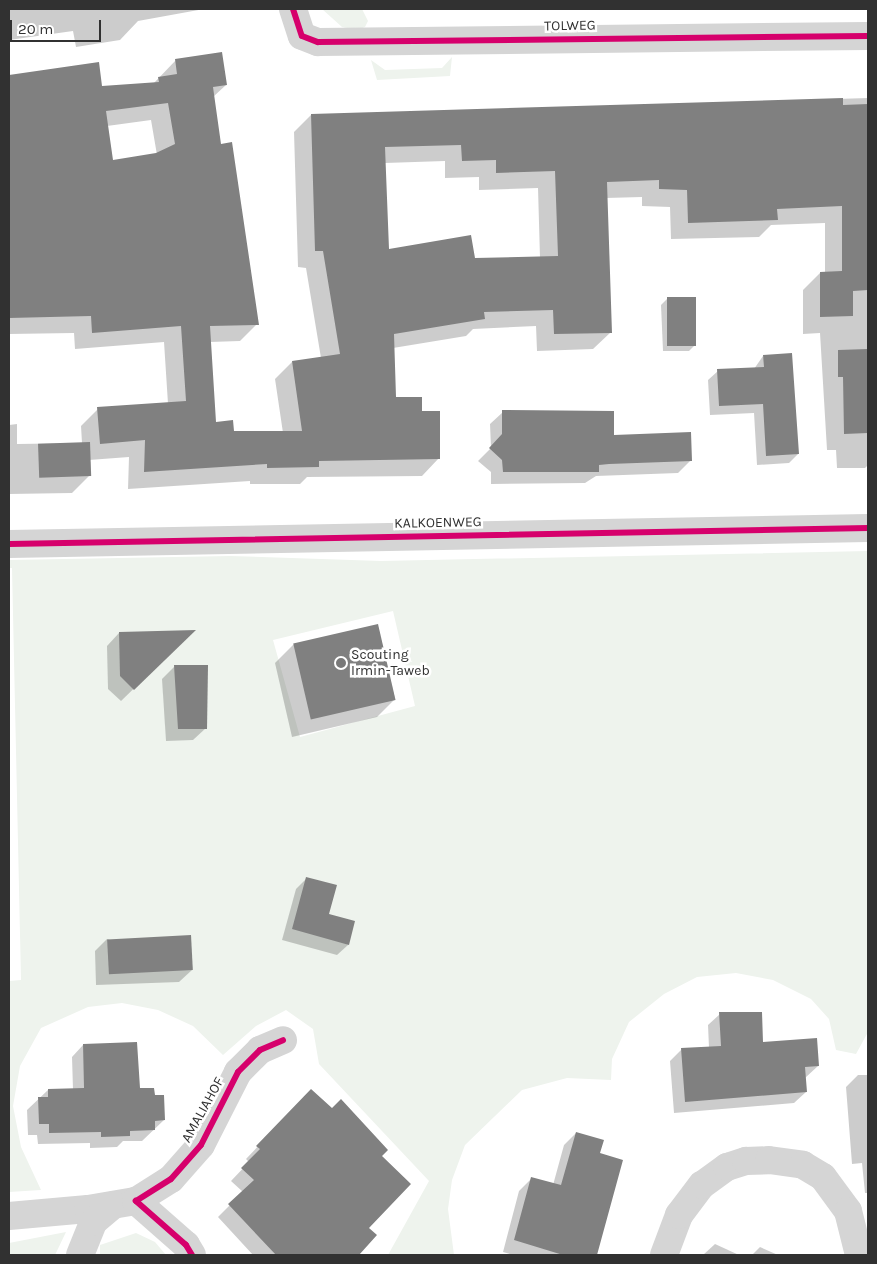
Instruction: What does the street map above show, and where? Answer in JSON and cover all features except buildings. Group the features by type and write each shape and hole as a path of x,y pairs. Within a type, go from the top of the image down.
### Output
{"street":[{"name":"TOLWEG","path":"293,9 302,36 318,42 868,36"},
{"name":"KALKOENWEG","path":"9,544 868,528"},
{"name":"AMALIAHOF","path":"80,1255 93,1222 171,1179 201,1145 238,1072 260,1050 283,1040"},
{"path":"664,1255 679,1215 702,1185 727,1167 746,1161 769,1160 803,1165 823,1177 848,1211 859,1255"},
{"name":"AMALIAHOF","path":"9,1216 125,1203"},
{"path":"125,1203 186,1244 192,1255"}],"shaded area":[{"path":"322,9 362,9 368,21 365,27 357,30 342,27"},
{"path":"452,57 450,76 377,80 371,60 385,70 442,68"},
{"path":"868,551 868,1032 856,1054 836,1050 829,1019 811,999 773,980 736,973 697,977 664,994 629,1022 612,1059 611,1080 567,1078 522,1090 465,1145 452,1180 448,1209 454,1255 388,1255 429,1181 319,1064 313,1029 286,1010 256,1026 223,1055 193,1026 158,1010 122,1003 88,1007 41,1028 20,1066 13,1106 21,1147 41,1190 9,1192 9,981 21,980 12,568 9,568 9,560 230,556 381,561","holes":["393,611 415,706 300,737 273,640"]},
{"path":"66,1232 55,1255 9,1255 9,1243"},
{"path":"136,1233 155,1242 166,1255 100,1255 100,1245"}],"cycle path":[{"path":"293,9 302,36 318,42 868,36"},
{"path":"9,544 868,528"},
{"path":"192,1255 186,1245 136,1201 171,1179 201,1145 238,1072 260,1050 283,1040"}],"place":[{"name":"Scouting Irmin-Taweb","path":"341,663"}]}
